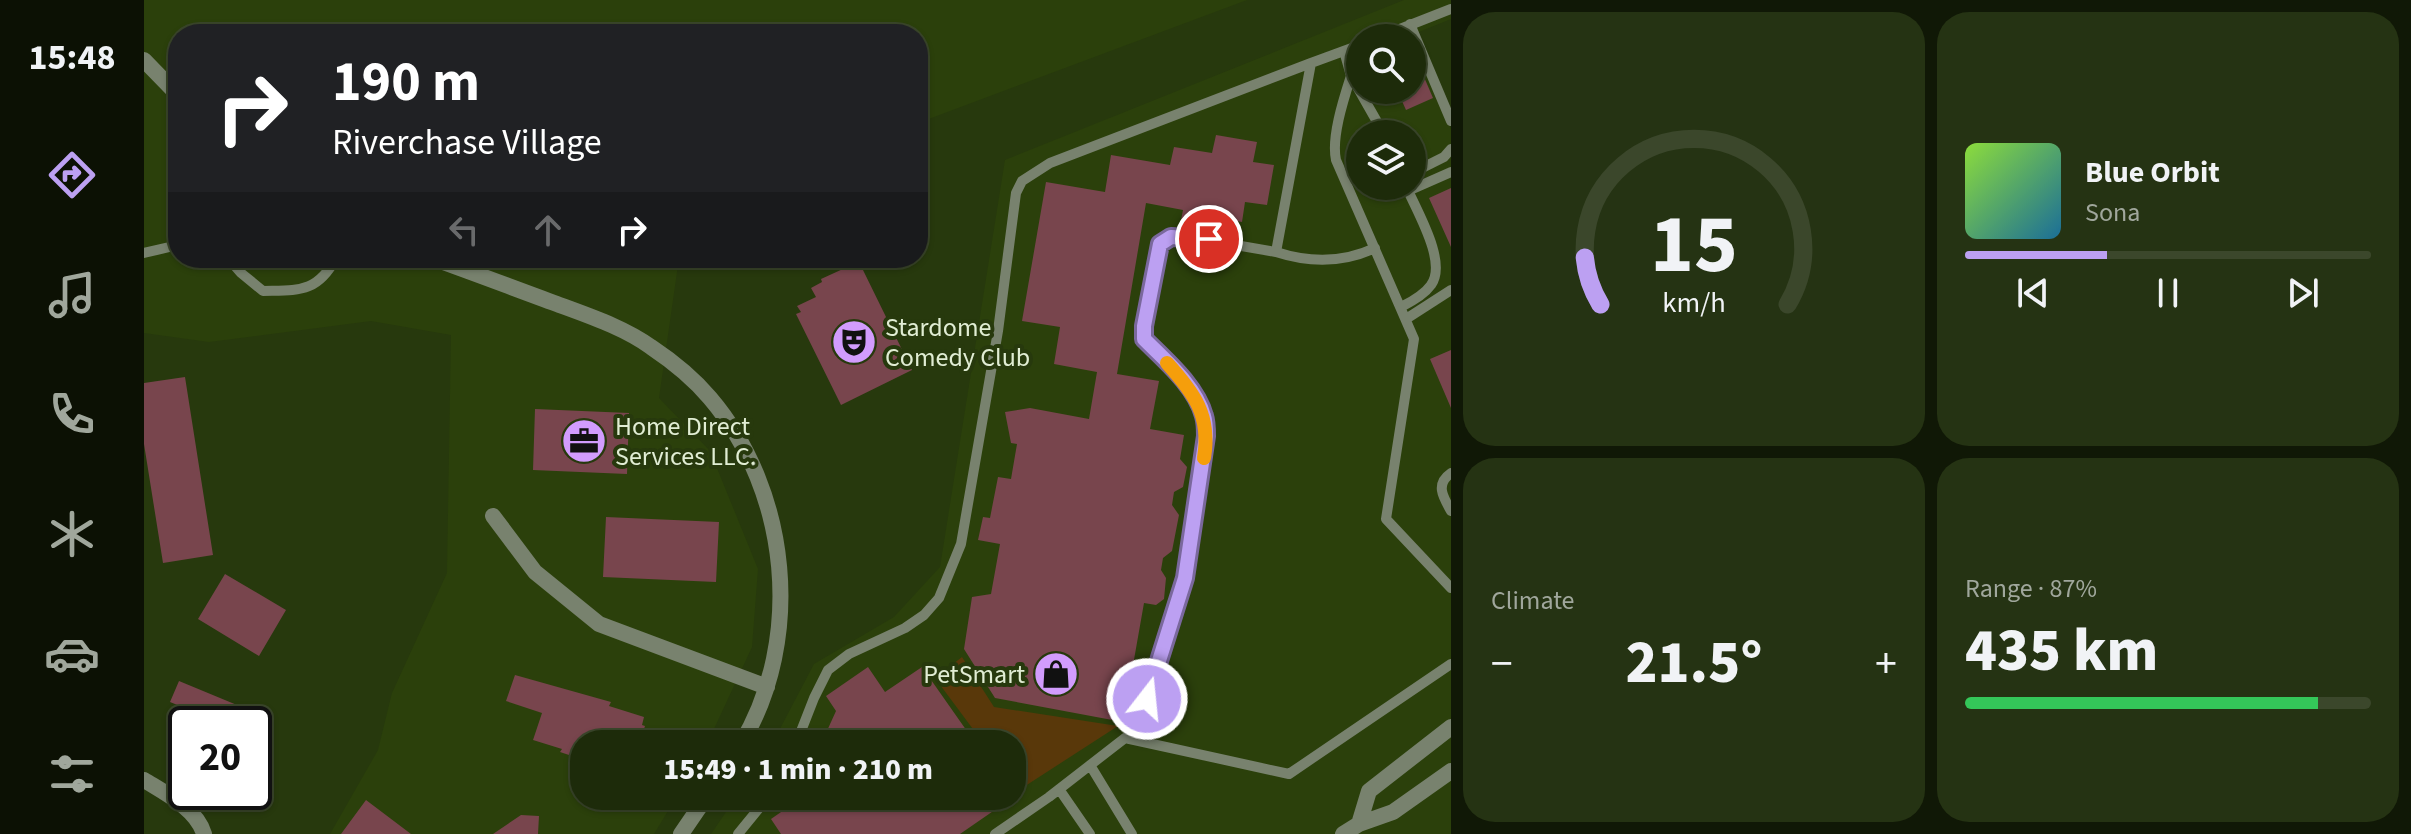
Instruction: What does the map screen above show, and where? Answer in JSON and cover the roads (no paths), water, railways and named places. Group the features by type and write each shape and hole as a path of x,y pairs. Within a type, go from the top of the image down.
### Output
{"street":[{"path":"144,60 168,85"},
{"path":"459,268 608,323 649,345 710,397 732,428 769,509 778,552 781,602 776,652 767,687 749,730"},
{"path":"493,516 535,572 599,624 767,687"},
{"path":"1363,829 1369,791 1451,727"},
{"path":"1343,834 1363,829 1393,812 1451,771"},
{"path":"144,780 172,798 201,825 204,834"},
{"path":"681,834 697,810"}],"lane":[{"path":"1410,24 1451,9"},
{"path":"801,730 828,670 849,654 905,628 924,615 939,598 961,544 998,331 1016,193 1022,181 1050,163 1311,63 1344,51 1346,58"},
{"path":"1426,62 1451,121"},
{"path":"1276,252 1311,63"},
{"path":"1346,92 1334,151 1414,339 1386,519 1451,588"},
{"path":"1426,166 1444,157 1451,149"},
{"path":"1426,181 1451,172"},
{"path":"1401,307 1431,285 1436,274 1437,257 1412,200"},
{"path":"995,834 1138,731 1150,683 1185,578 1205,452 1204,416 1180,377 1144,339 1160,244 1171,237 1209,239 1329,261 1357,256 1375,248"},
{"path":"144,253 168,247"},
{"path":"237,268 263,291 300,290 325,278 330,268"},
{"path":"1406,319 1451,290"},
{"path":"1451,473 1441,488 1451,511"},
{"path":"1125,738 1289,774 1451,664"},
{"path":"1090,765 1132,834"},
{"path":"1059,789 1090,834"},
{"path":"738,834 758,810"}],"place":[{"name":"Stardome Comedy Club","path":"854,342"},
{"name":"Home Direct Services LLC.","path":"584,441"},
{"name":"PetSmart","path":"1056,674"}]}
